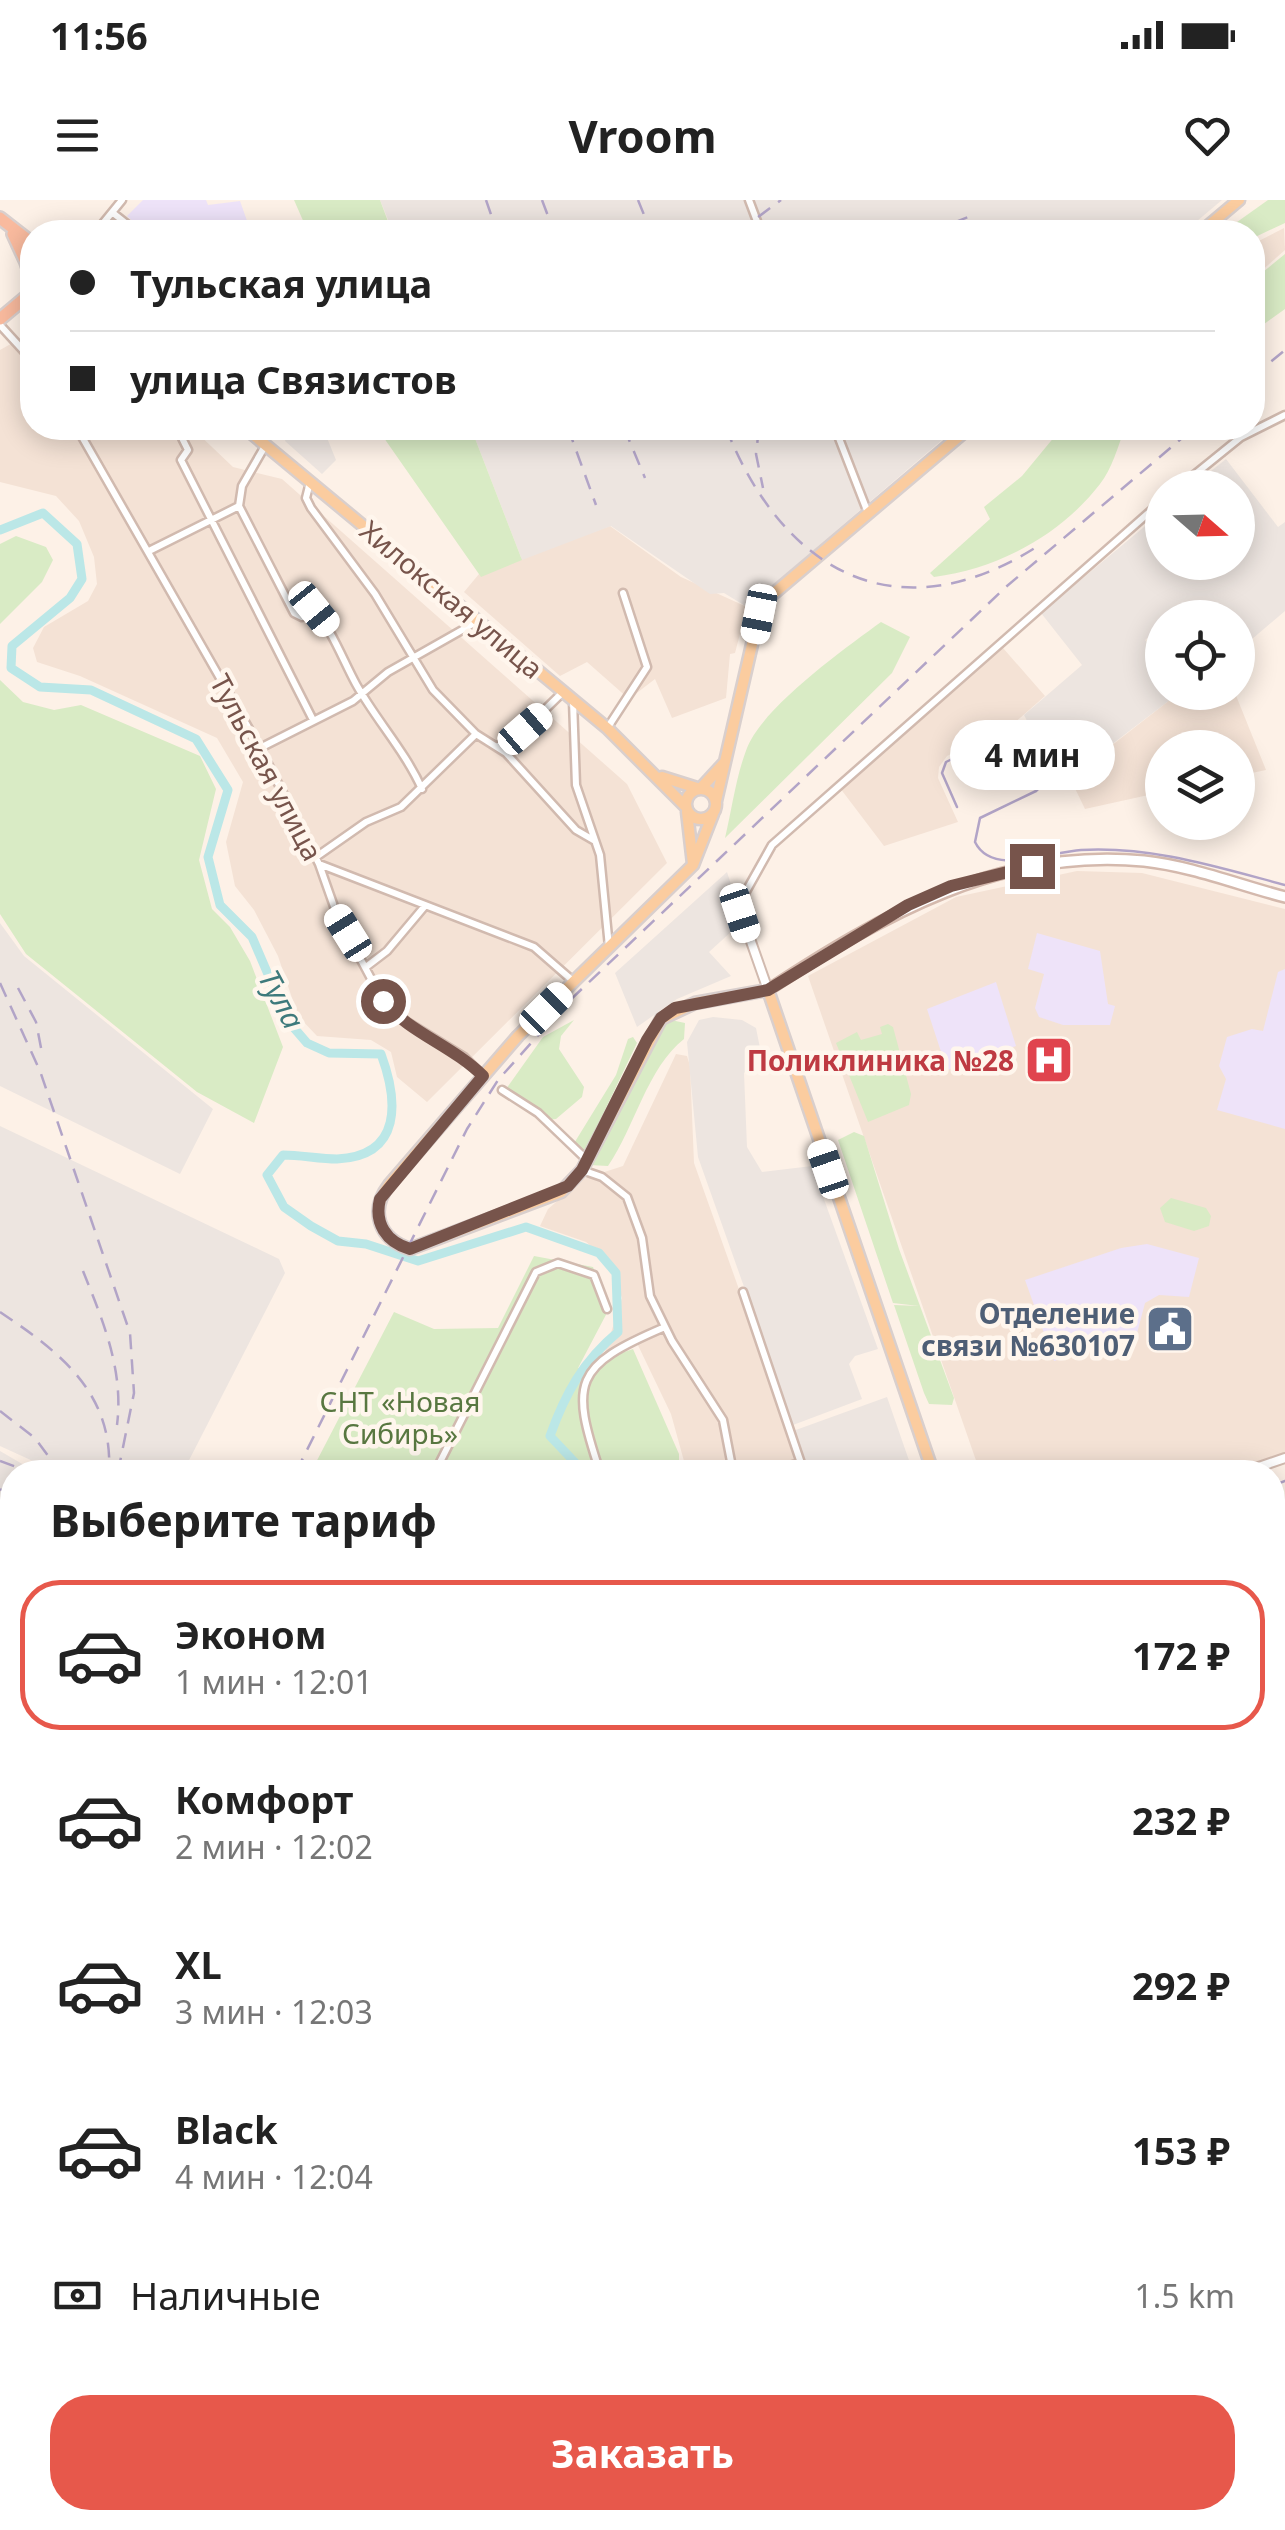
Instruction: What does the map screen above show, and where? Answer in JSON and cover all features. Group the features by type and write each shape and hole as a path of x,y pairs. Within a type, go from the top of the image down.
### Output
{"highway":[{"path":"0,218 20,248"},
{"path":"11,230 20,236"},
{"path":"0,322 20,303"}],"main road":[{"path":"1216,220 1240,200"},
{"name":"Хилокская улица","path":"260,440 607,728 657,774 686,809"},
{"path":"955,440 766,600 759,614 715,808 693,865 483,1076 380,1199 378,1217 390,1238 410,1249 555,1195 585,1165 661,1018 694,1003 768,990 908,905 951,886 1032,866 1090,859 1147,862 1285,897"},
{"path":"693,865 686,809 690,792 699,788 729,757"},
{"path":"657,774 699,788 715,808"},
{"path":"686,809 699,820 715,808"},
{"path":"768,990 929,1460"}],"street":[{"path":"106,220 122,200"},
{"path":"112,213 121,220"},
{"path":"0,322 20,346"},
{"name":"Тульская улица","path":"85,440 260,748 318,861 337,914 393,1012 456,1050 483,1076"},
{"path":"183,440 188,450 181,460 312,718"},
{"path":"841,440 868,512"},
{"path":"1201,470 1238,440"},
{"path":"266,445 242,486 239,506 294,613 298,618 314,609 422,789"},
{"path":"310,481 306,498 310,508 415,654 433,690 476,734 498,746 576,830 596,841"},
{"path":"151,550 239,506"},
{"path":"768,990 740,913 744,895 772,845 1145,517"},
{"path":"607,728 647,668 624,593"},
{"path":"260,748 364,694 415,654 479,620"},
{"path":"498,746 525,729 563,692"},
{"path":"572,700 576,785 596,841 608,947"},
{"path":"318,861 422,789 476,734"},
{"path":"318,861 424,907 534,947 574,981"},
{"path":"366,968 388,951 424,907"},
{"path":"502,1090 538,1113 585,1165 627,1197 642,1238 645,1281 665,1327 722,1420 730,1460"},
{"path":"441,1460 536,1272 558,1264 594,1275 607,1309"},
{"path":"742,1292 799,1460"},
{"path":"596,1460 579,1401 585,1378 599,1364 665,1327"}],"shaded area":[{"path":"143,200 206,200 208,205 240,201 247,220 131,220 127,216"},
{"path":"380,200 1222,200 1198,220 388,220"},
{"path":"1284,228 1285,250 1265,268 1265,238"},
{"path":"20,339 20,440 205,440 233,467 282,479 627,784 667,863 427,1102 397,1077 391,1052 371,1040 317,1036 298,1016 278,956 254,910 235,886 226,842 243,782 217,738 80,676 37,662 33,648 44,627 88,601 97,584 94,557 79,521 56,496 0,482 0,350"},
{"path":"328,440 336,460 322,474 285,441"},
{"path":"476,440 942,440 747,607 724,593 710,594 611,526 522,560"},
{"path":"1226,459 1234,470 1212,470"},
{"path":"1255,497 1278,527 1285,522 1285,611 1255,637 1255,600 1145,600 1145,710 1157,710 1060,784 1024,715 1082,665 1041,613 1145,526 1145,580 1255,580"},
{"path":"610,526 681,577 747,607 735,653 730,654 726,698 672,718 655,679 629,699 587,662 560,676 464,592 479,574"},
{"path":"1003,648 1045,696 1012,725 947,756 939,767 938,778 958,822 884,846 840,788"},
{"path":"1157,710 1242,710 1250,730 1145,730 1145,796 1085,809 1070,778"},
{"path":"1255,743 1266,770 1255,772"},
{"path":"1077,871 1142,873 1285,909 1285,1453 1264,1460 976,1460 808,976 956,897"},
{"path":"727,872 743,921 709,952 731,976 677,999 637,1027 615,973"},
{"path":"0,923 24,956 213,1109 180,1174 0,1086"},
{"path":"1037,933 1100,951 1108,1004 1115,1006 1110,1025 1063,1025 1039,1017 1035,1008 1044,974 1028,969"},
{"path":"1285,969 1285,1129 1217,1110 1226,1079 1219,1066 1227,1037 1252,1029 1263,1031 1278,972"},
{"path":"996,982 1016,1046 947,1070 927,1009"},
{"path":"699,1020 742,1020 756,1028 760,1048 744,1073 747,1147 762,1172 812,1166 878,1349 855,1356 849,1364 862,1399 793,1425 698,1157 687,1042"},
{"path":"676,1054 687,1056 694,1163 800,1460 684,1460 671,1414 635,1339 604,1355 622,1298 608,1260 586,1242 540,1226 548,1209 583,1179 623,1166"},
{"path":"0,1126 279,1259 285,1273 189,1460 31,1460 0,1446"},
{"path":"1147,1244 1199,1258 1189,1297 1159,1295 1145,1303 1136,1337 1054,1361 1025,1280 1121,1248"},
{"path":"887,1397 909,1460 803,1460 793,1431"},
{"path":"0,1451 15,1460 0,1460"}],"green space":[{"path":"294,200 380,200 388,220 303,220"},
{"path":"1268,200 1285,200 1285,223 1265,232 1265,220 1240,220"},
{"path":"1285,254 1285,309 1265,323 1265,270"},
{"path":"385,440 476,440 522,560 481,577"},
{"path":"1052,440 1120,440 1104,478 1084,503 1047,534 1004,558 934,577 930,573 990,519 984,507 1022,476"},
{"path":"16,536 46,547 53,560 42,582 0,624 0,544"},
{"path":"881,622 910,637 892,673 725,838 740,770 756,732 806,680"},
{"path":"0,680 23,702 54,710 81,705 200,756 216,789 199,860 212,909 230,927 250,961 283,1047 254,1123 197,1092 26,954 0,914"},
{"path":"574,1020 561,1036 559,1049 584,1087 582,1097 556,1119 546,1120 506,1089 543,1037"},
{"path":"671,1020 685,1023 684,1039 660,1066 608,1166 589,1165 654,1033"},
{"path":"880,1027 893,1027 911,1094 909,1105 868,1122 836,1043 857,1032 861,1040 882,1034"},
{"path":"633,1037 637,1043 583,1156 573,1145 616,1075 628,1039"},
{"path":"854,1132 864,1136 899,1249 954,1398 952,1405 929,1404 924,1393 894,1305 919,1306 893,1303 838,1140"},
{"path":"1171,1198 1206,1208 1211,1216 1209,1226 1194,1231 1165,1222 1160,1208"},
{"name":"СНТ «Новая Сибирь»","path":"534,1256 593,1267 609,1309 578,1368 633,1349 679,1460 317,1460 394,1312 434,1329 498,1328"}],"waterway":[{"name":"Тула","path":"0,530 43,513 77,544 82,579 70,598 12,646 11,668 40,687 91,690 196,739 228,790 208,857 220,905 252,937 288,1021 307,1043 329,1053 381,1054 392,1107 384,1137 359,1156 337,1159 283,1155 267,1175 284,1207 338,1241 366,1244 418,1261 526,1227 599,1253 616,1273 618,1332 576,1379 550,1436 573,1460"}],"tram line":[{"path":"957,807 942,773 946,762 1007,732 1032,740 1047,780 1036,791 980,818 975,842 983,852 994,858 1022,860 1081,850 1133,851 1184,859 1285,885"}],"railway":[{"path":"486,200 493,220"},
{"path":"542,200 550,220"},
{"path":"638,200 646,220"},
{"path":"754,220 781,200"},
{"path":"961,220 976,214"},
{"path":"1265,366 1285,350"},
{"path":"572,440 596,505"},
{"path":"629,440 645,478"},
{"path":"732,440 750,478 779,520 813,552 850,575 892,586 938,586 986,573 1038,546"},
{"path":"758,440 756,454 763,488"},
{"path":"302,1460 467,1129 498,1080 567,1003 1007,586 1180,440"},
{"path":"0,983 40,1071 130,1333 134,1393 120,1460"},
{"path":"18,988 36,1022 42,1053"},
{"path":"83,1271 115,1365 117,1425"},
{"path":"0,1312 43,1343 78,1377 102,1419 109,1460"},
{"path":"0,1411 35,1438 51,1460"}],"place":[{"name":"Поликлиника №28","path":"1049,1060"},
{"name":"Отделение связи №630107","path":"1170,1329"}],"route":[{"path":"383,1001 407,1022 447,1044 483,1076 380,1199 377,1213 382,1229 394,1242 410,1249 555,1195 575,1180 654,1028 675,1008 749,997 768,990 908,905 951,886 1032,866"}]}
